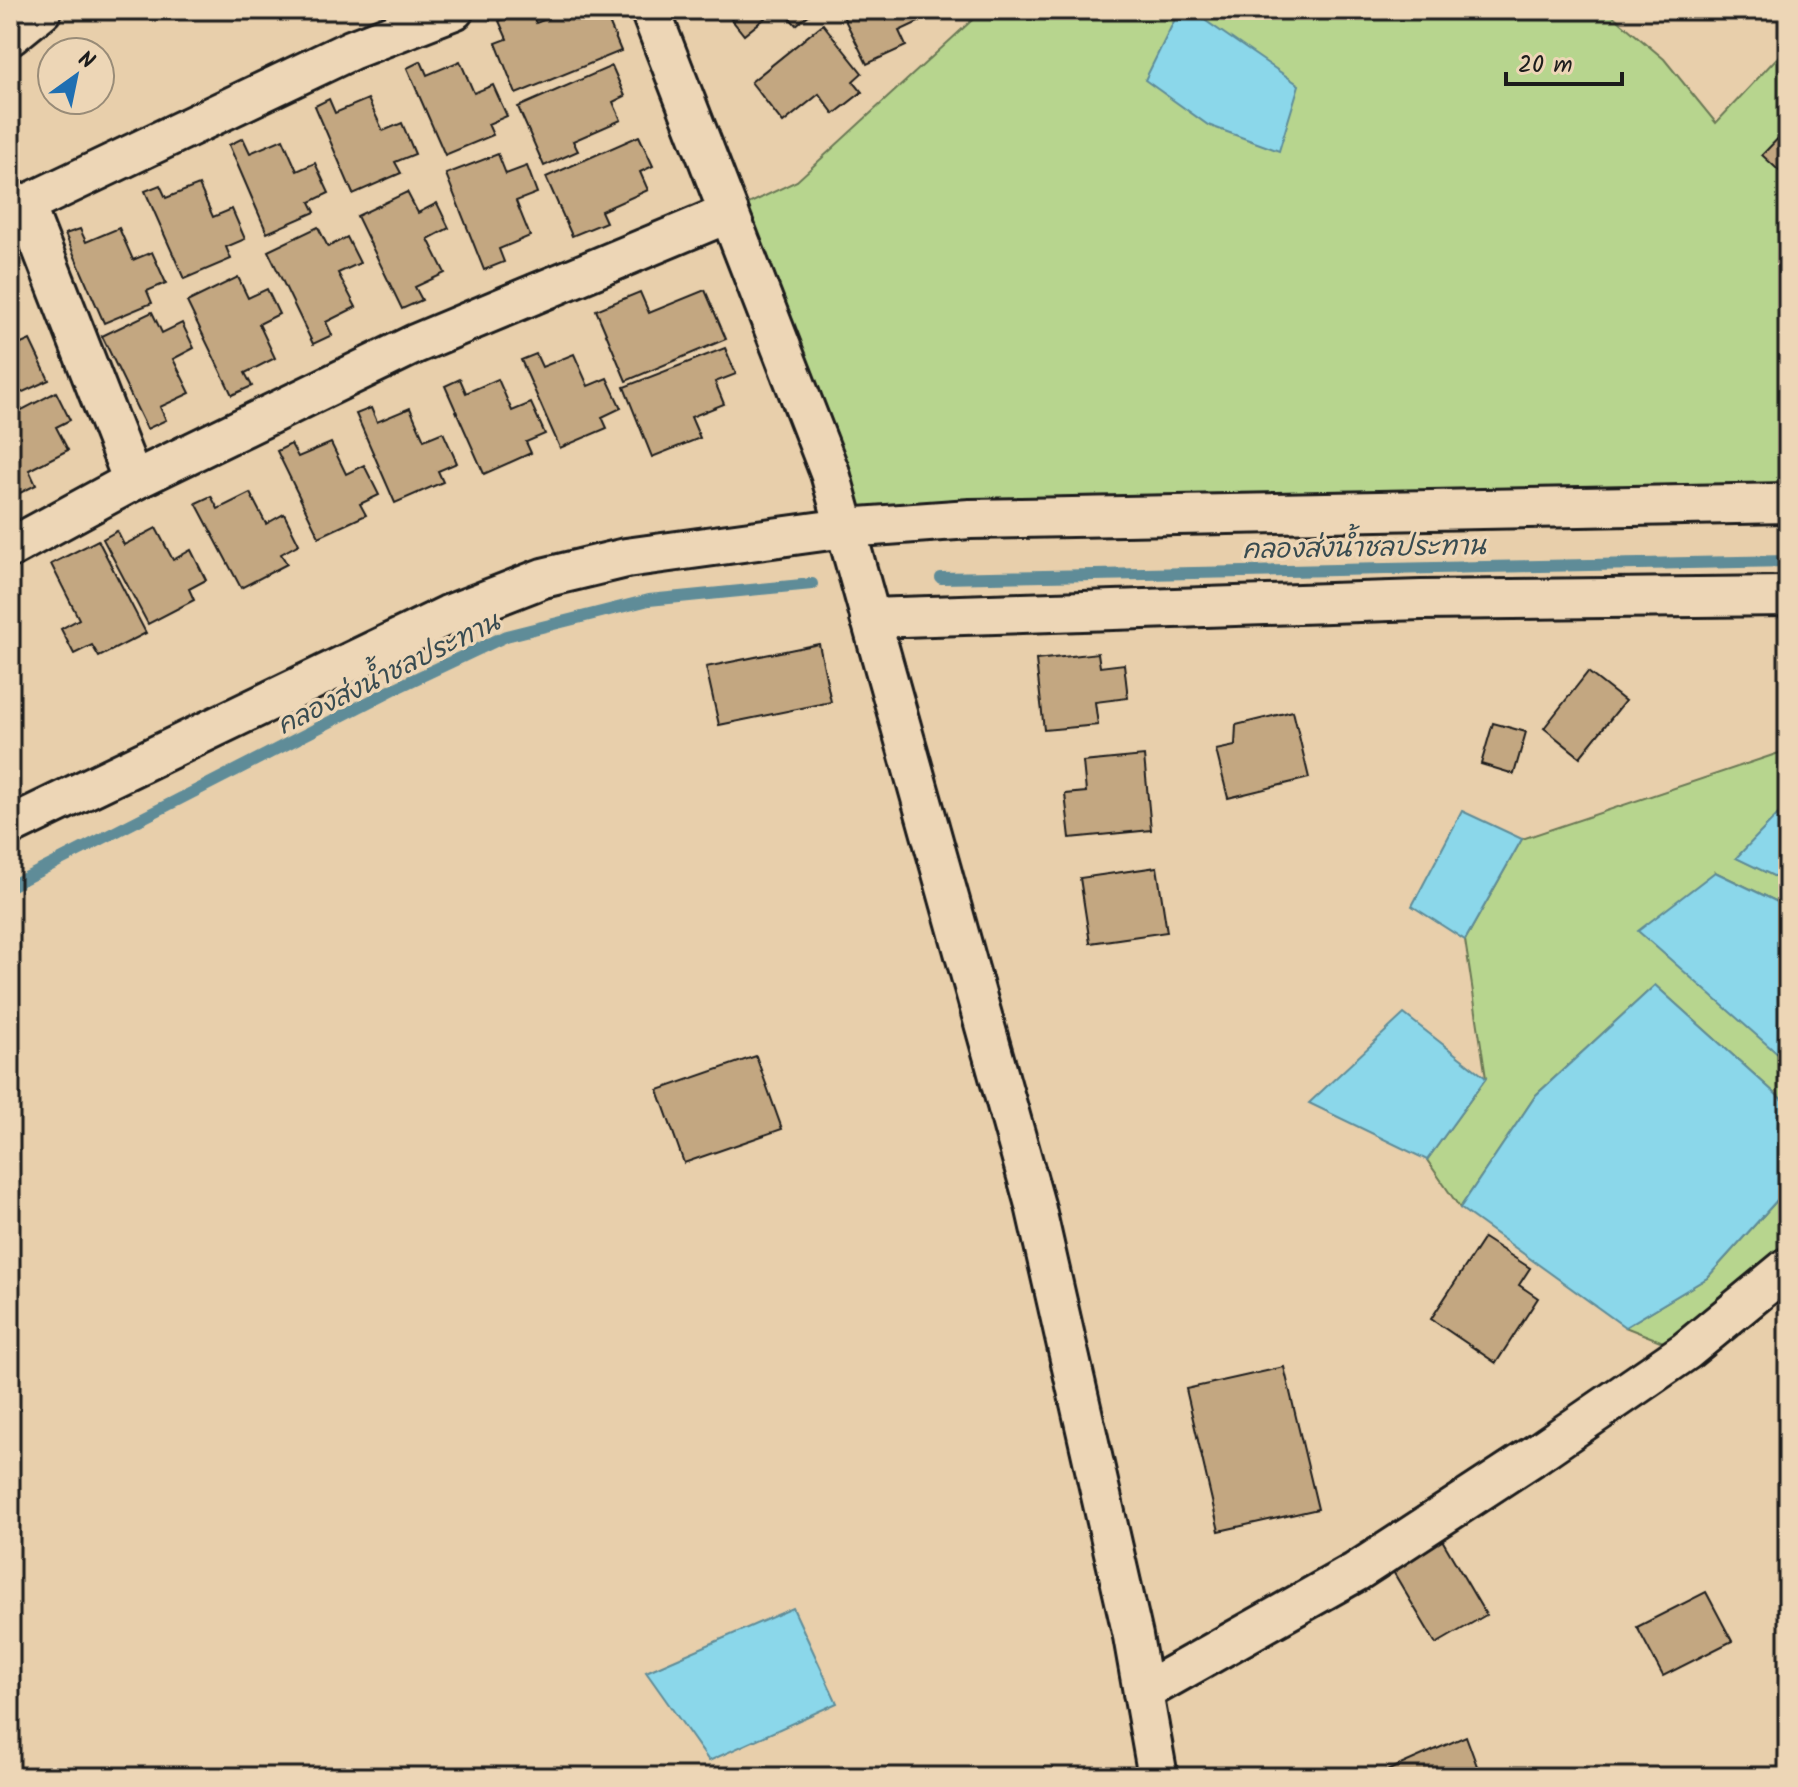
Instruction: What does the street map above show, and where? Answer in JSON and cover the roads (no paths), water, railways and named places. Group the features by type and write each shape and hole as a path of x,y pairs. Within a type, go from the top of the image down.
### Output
{"street":[{"path":"10,36 42,10"},
{"path":"133,481 25,205 351,50 454,10"},
{"path":"650,10 830,473 1035,1205 1100,1485 1158,1777"},
{"path":"10,548 133,481 415,344 729,213"},
{"path":"10,826 448,615 543,578 626,558 845,528 970,519 1788,503"},
{"path":"870,618 1421,600 1788,596"},
{"path":"1143,1692 1356,1572 1520,1465 1686,1351 1788,1267"}],"water":[{"path":"1177,15 1200,17 1299,85 1279,151 1208,125 1145,80"},
{"path":"1788,804 1788,883 1736,858"},
{"path":"1462,811 1522,839 1465,940 1412,906"},
{"path":"1715,872 1788,907 1788,1063 1638,931"},
{"path":"1655,985 1788,1105 1788,1188 1707,1278 1625,1327 1460,1208 1536,1095"},
{"path":"1404,1014 1486,1078 1427,1160 1309,1103"},
{"path":"793,1608 837,1703 709,1761 646,1672"}],"waterway":[{"name":"คลองส่งน้ำชลประทาน","path":"941,578 1788,561"},
{"name":"คลองส่งน้ำชลประทาน","path":"10,886 396,688 506,636 649,600 812,584"}]}
